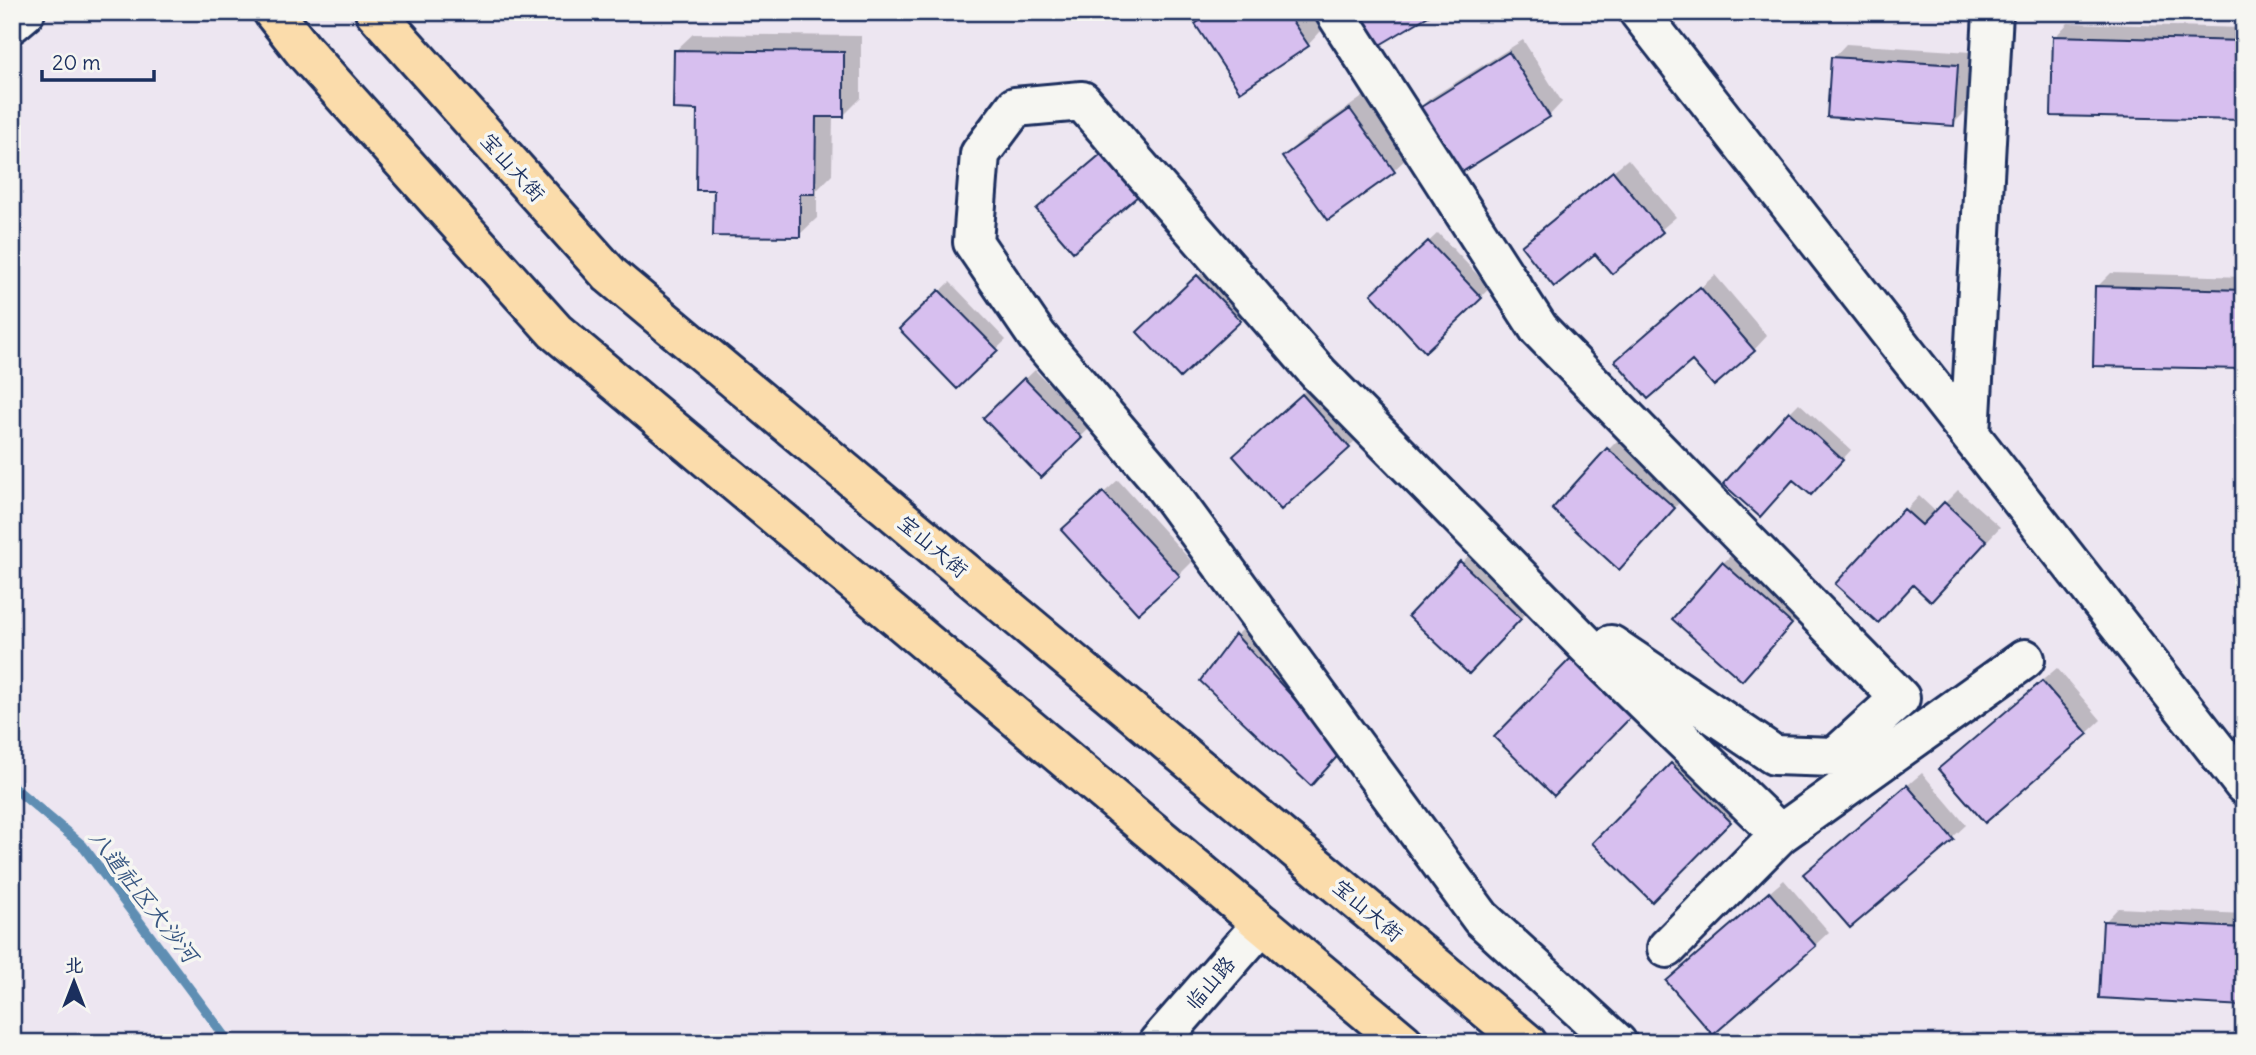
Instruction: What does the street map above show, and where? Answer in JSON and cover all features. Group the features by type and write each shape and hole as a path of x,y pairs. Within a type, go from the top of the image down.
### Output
{"main road":[{"path":"273,12 303,50 555,331 1404,1043"},
{"name":"宝山大街","path":"375,12 610,275 1527,1043"}],"street":[{"path":"12,23 25,12"},
{"path":"1335,12 1539,329 1900,698 1835,757 1774,754 1537,595"},
{"path":"1639,12 2244,785"},
{"path":"1970,435 1993,12"},
{"path":"1617,1043 1481,918 1159,479 1037,336 973,242 980,154 1015,107 1082,101 1319,374 1537,595 1780,834"},
{"path":"1667,948 1780,834 2025,659"},
{"name":"临山路","path":"1158,1043 1262,924"}],"building":[{"path":"1212,12 1286,12 1309,46 1240,92 1195,24"},
{"path":"1358,12 1435,12 1378,46"},
{"path":"2053,36 2244,41 2244,120 2051,116"},
{"path":"674,50 844,52 844,117 816,117 815,194 800,194 800,237 713,236 714,190 696,190 697,110 673,109"},
{"path":"1509,52 1550,117 1454,177 1413,112"},
{"path":"1831,57 1958,65 1954,126 1827,117"},
{"path":"1350,109 1395,172 1328,220 1282,157"},
{"path":"1101,154 1138,196 1073,252 1036,209"},
{"path":"1613,171 1663,232 1612,274 1595,254 1554,287 1521,246"},
{"path":"1428,241 1482,298 1425,352 1371,294"},
{"path":"1197,275 1241,321 1180,378 1137,332"},
{"path":"2095,286 2244,290 2244,369 2093,366"},
{"path":"1700,287 1755,351 1714,386 1692,361 1648,399 1615,361"},
{"path":"939,290 998,350 957,389 899,329"},
{"path":"1024,378 1082,438 1041,478 983,418"},
{"path":"1302,394 1350,448 1281,510 1233,456"},
{"path":"1789,411 1843,460 1811,495 1793,480 1760,517 1723,484"},
{"path":"1607,448 1675,508 1619,570 1552,509"},
{"path":"1103,492 1180,576 1138,614 1061,530"},
{"path":"1944,502 1987,541 1931,602 1913,585 1878,623 1835,584 1904,509 1922,525"},
{"path":"1460,561 1521,619 1469,674 1408,616"},
{"path":"1722,562 1792,624 1742,681 1672,619"},
{"path":"1235,634 1342,751 1311,786 1200,681"},
{"path":"1572,657 1632,716 1554,796 1494,737"},
{"path":"2042,681 2088,734 1985,823 1938,769"},
{"path":"1671,763 1731,822 1652,902 1592,843"},
{"path":"1907,785 1954,840 1850,928 1803,874"},
{"path":"1769,892 1816,946 1713,1035 1666,981"},
{"path":"2103,921 2244,928 2244,1006 2099,998"}],"waterway":[{"name":"八道社区大沙河","path":"12,786 82,845 230,1043"}]}
